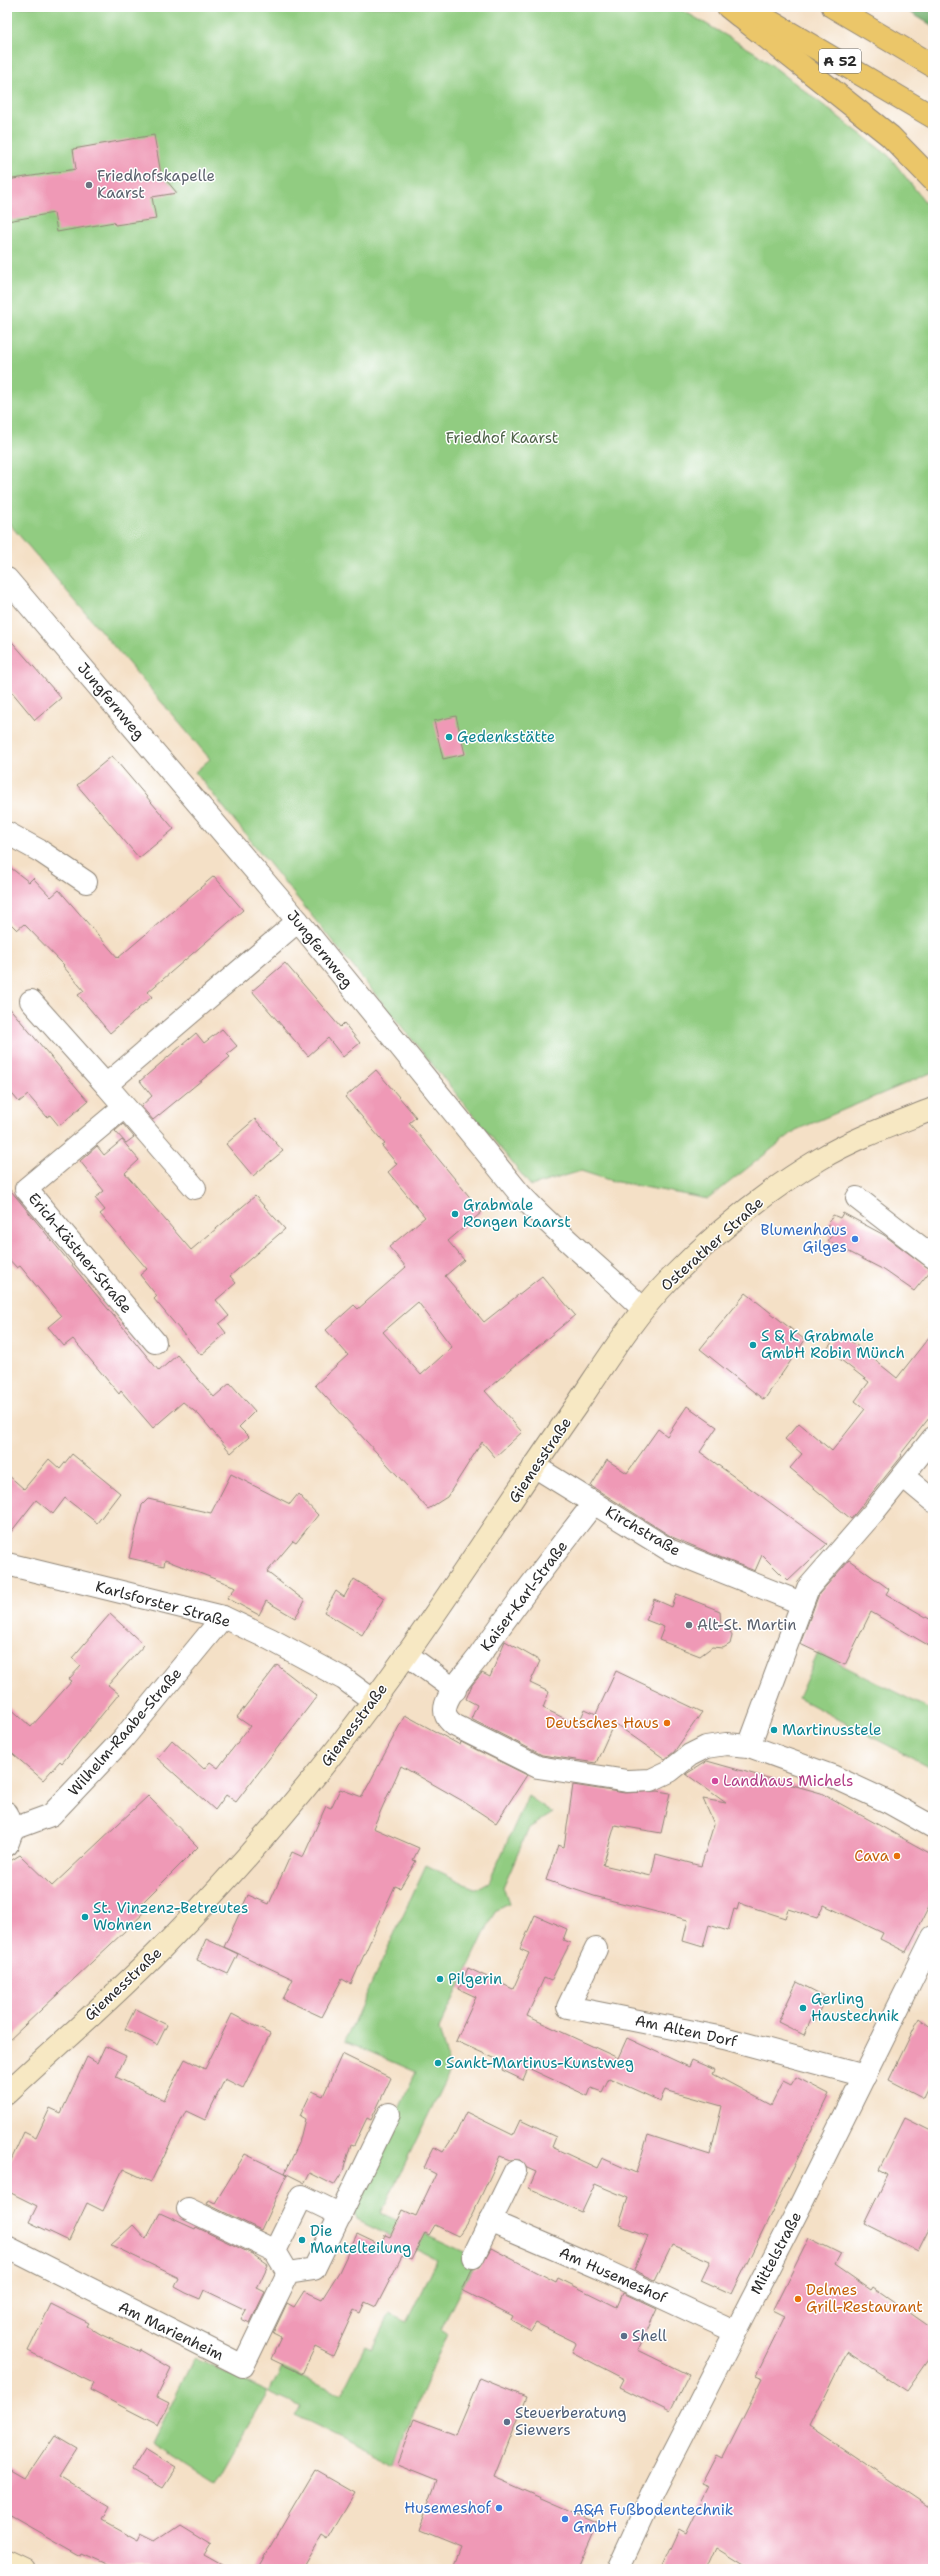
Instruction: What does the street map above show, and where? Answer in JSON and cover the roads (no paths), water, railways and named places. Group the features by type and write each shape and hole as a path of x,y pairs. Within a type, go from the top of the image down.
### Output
{"highway":[{"path":"728,7 890,136 933,180"},
{"name":"A 52","path":"746,7 933,117"},
{"path":"833,7 933,66"},
{"path":"879,33 933,59"}],"main road":[{"name":"Osterather Straße","path":"643,1309 668,1281 727,1226 790,1179 822,1158 873,1132 933,1109"},
{"name":"Giemesstraße","path":"7,2093 160,1950 234,1873 307,1787 374,1701 492,1532 534,1466 643,1309"},
{"path":"7,2561 24,2569"}],"street":[{"name":"Jungfernweg","path":"7,578 298,921 520,1194 548,1224 610,1277 643,1309"},
{"path":"7,833 40,851 86,882"},
{"path":"106,1085 298,921"},
{"path":"30,1001 106,1085 195,1188"},
{"name":"Erich-Kästner-Straße","path":"124,1107 26,1189 155,1342"},
{"path":"857,1198 933,1257"},
{"path":"749,1746 801,1603 819,1573 903,1476 933,1438"},
{"name":"Kirchstraße","path":"534,1466 671,1550 801,1603"},
{"path":"903,1476 933,1501"},
{"name":"Kaiser-Karl-Straße","path":"594,1502 501,1624 446,1703 445,1711 447,1719 454,1725 527,1762 550,1770 627,1782 652,1780 670,1771 690,1755 706,1747 726,1744 749,1746 832,1776 888,1802 933,1827"},
{"name":"Karlsforster Straße","path":"7,1564 223,1617 270,1639 344,1679 374,1701"},
{"name":"Wilhelm-Raabe-Straße","path":"9,1829 51,1815 122,1740 223,1617"},
{"path":"406,1654 455,1690"},
{"name":"Mittelstraße","path":"618,2569 654,2491 734,2331 865,2076 933,1937"},
{"name":"Am Alten Dorf","path":"596,1949 568,2007 724,2038 865,2076"},
{"path":"188,2209 275,2251 288,2273 314,2269 389,2114"},
{"path":"473,2257 514,2171"},
{"path":"275,2251 302,2196 341,2215"},
{"name":"Am Husemeshof","path":"490,2221 599,2268 734,2331"},
{"name":"Am Marienheim","path":"7,2247 243,2366 288,2273"}],"place":[{"name":"Friedhofskapelle Kaarst","path":"89,185"},
{"name":"Gedenkstätte","path":"449,737"},
{"name":"Grabmale Rongen Kaarst","path":"455,1214"},
{"name":"Blumenhaus Gilges","path":"855,1239"},
{"name":"S & K Grabmale GmbH Robin Münch","path":"753,1345"},
{"name":"Alt-St. Martin","path":"689,1625"},
{"name":"Deutsches Haus","path":"667,1723"},
{"name":"Martinusstele","path":"774,1730"},
{"name":"Landhaus Michels","path":"715,1781"},
{"name":"Cava","path":"897,1856"},
{"name":"St. Vinzenz-Betreutes Wohnen","path":"85,1917"},
{"name":"Pilgerin","path":"440,1979"},
{"name":"Gerling Haustechnik","path":"803,2008"},
{"name":"Sankt-Martinus-Kunstweg","path":"438,2063"},
{"name":"Die Mantelteilung","path":"302,2240"},
{"name":"Delmes Grill-Restaurant","path":"798,2299"},
{"name":"Shell","path":"624,2336"},
{"name":"Steuerberatung Siewers","path":"507,2422"},
{"name":"Husemeshof","path":"499,2508"},
{"name":"A&A Fußbodentechnik GmbH","path":"565,2519"}],"park label":[{"name":"Friedhof Kaarst","path":"502,438"}]}
